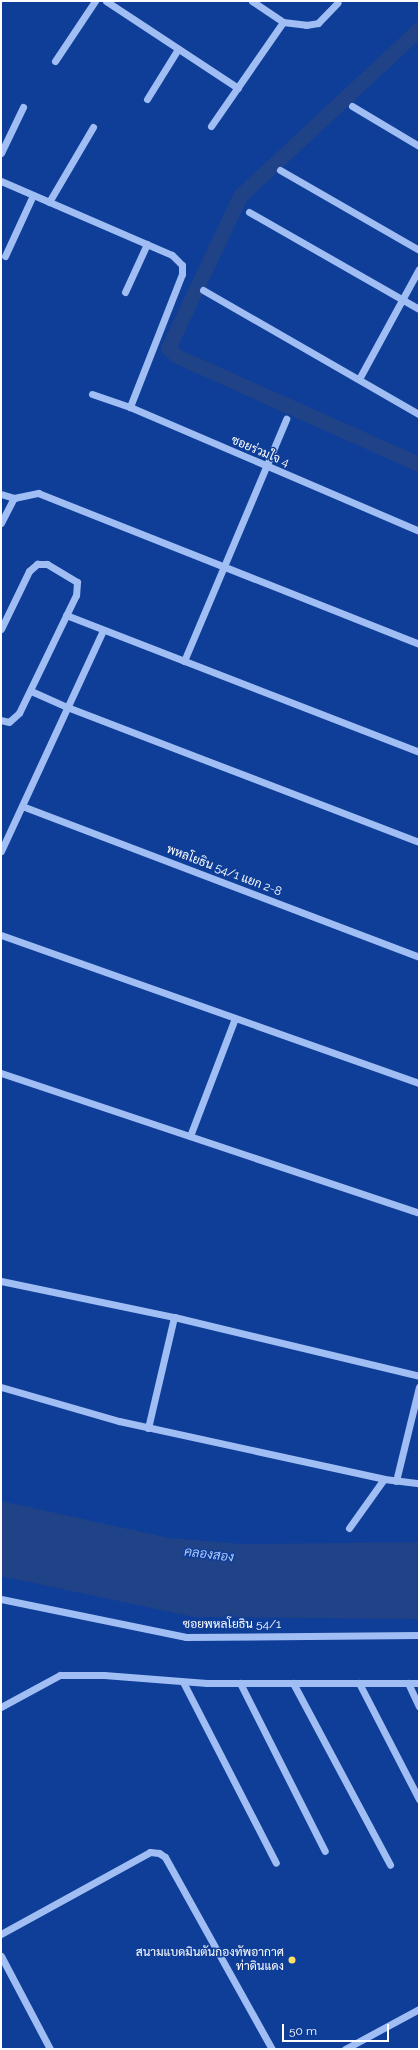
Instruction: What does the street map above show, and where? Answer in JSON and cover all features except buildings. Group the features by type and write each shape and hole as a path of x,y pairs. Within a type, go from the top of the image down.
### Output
{"street":[{"path":"55,61 95,1"},
{"path":"106,1 238,88"},
{"path":"252,1 284,22 306,25 318,23 337,3"},
{"path":"211,126 284,22"},
{"path":"147,99 178,49"},
{"path":"352,106 419,146"},
{"path":"1,153 23,107"},
{"path":"48,202 93,127"},
{"path":"280,170 419,250"},
{"path":"1,181 172,255 182,265 182,274 130,407"},
{"path":"5,256 33,195"},
{"path":"249,212 419,309"},
{"path":"125,292 147,244"},
{"path":"359,379 419,268"},
{"path":"203,290 419,414"},
{"name":"ซอยร่วมใจ 4","path":"92,394 130,407 419,531"},
{"path":"184,661 286,419"},
{"path":"1,494 14,498 38,493 419,644"},
{"path":"1,524 14,498"},
{"path":"1,629 30,571 36,564 47,564 77,582 77,591 31,691 14,719 9,722 1,720"},
{"path":"66,615 419,752"},
{"path":"1,851 103,630"},
{"path":"31,691 67,707 419,842"},
{"name":"พหลโยธิน 54/1 แยก 2-8","path":"22,806 419,957"},
{"path":"1,935 419,1084"},
{"path":"190,1136 235,1018"},
{"path":"1,1072 419,1212"},
{"path":"1,1281 174,1317 419,1376"},
{"path":"148,1428 174,1317"},
{"path":"1,1387 148,1428 384,1479 419,1483"},
{"path":"396,1481 419,1387"},
{"path":"349,1528 384,1479"},
{"name":"ซอยพหลโยธิน 54/1","path":"1,1599 186,1637 419,1635"},
{"path":"1,1707 60,1676 104,1675 183,1682 419,1683"},
{"path":"183,1682 276,1863"},
{"path":"240,1683 325,1851"},
{"path":"294,1683 390,1865"},
{"path":"359,1683 419,1799"},
{"path":"408,1683 419,1707"},
{"path":"1,1934 150,1852 158,1853 165,1857 272,2049"},
{"path":"1,1956 50,2049"},
{"path":"345,2049 419,2009"}],"water":[{"name":"คลองสอง","path":"1,1501 169,1538 243,1544 419,1542 419,1619 194,1617 1,1576"}],"waterway":[{"path":"419,29 240,196 168,348 177,356 419,464"}],"place":[{"name":"สนามแบดมินตันกองทัพอากาศ ท่าดินแดง","path":"292,1960"}]}
